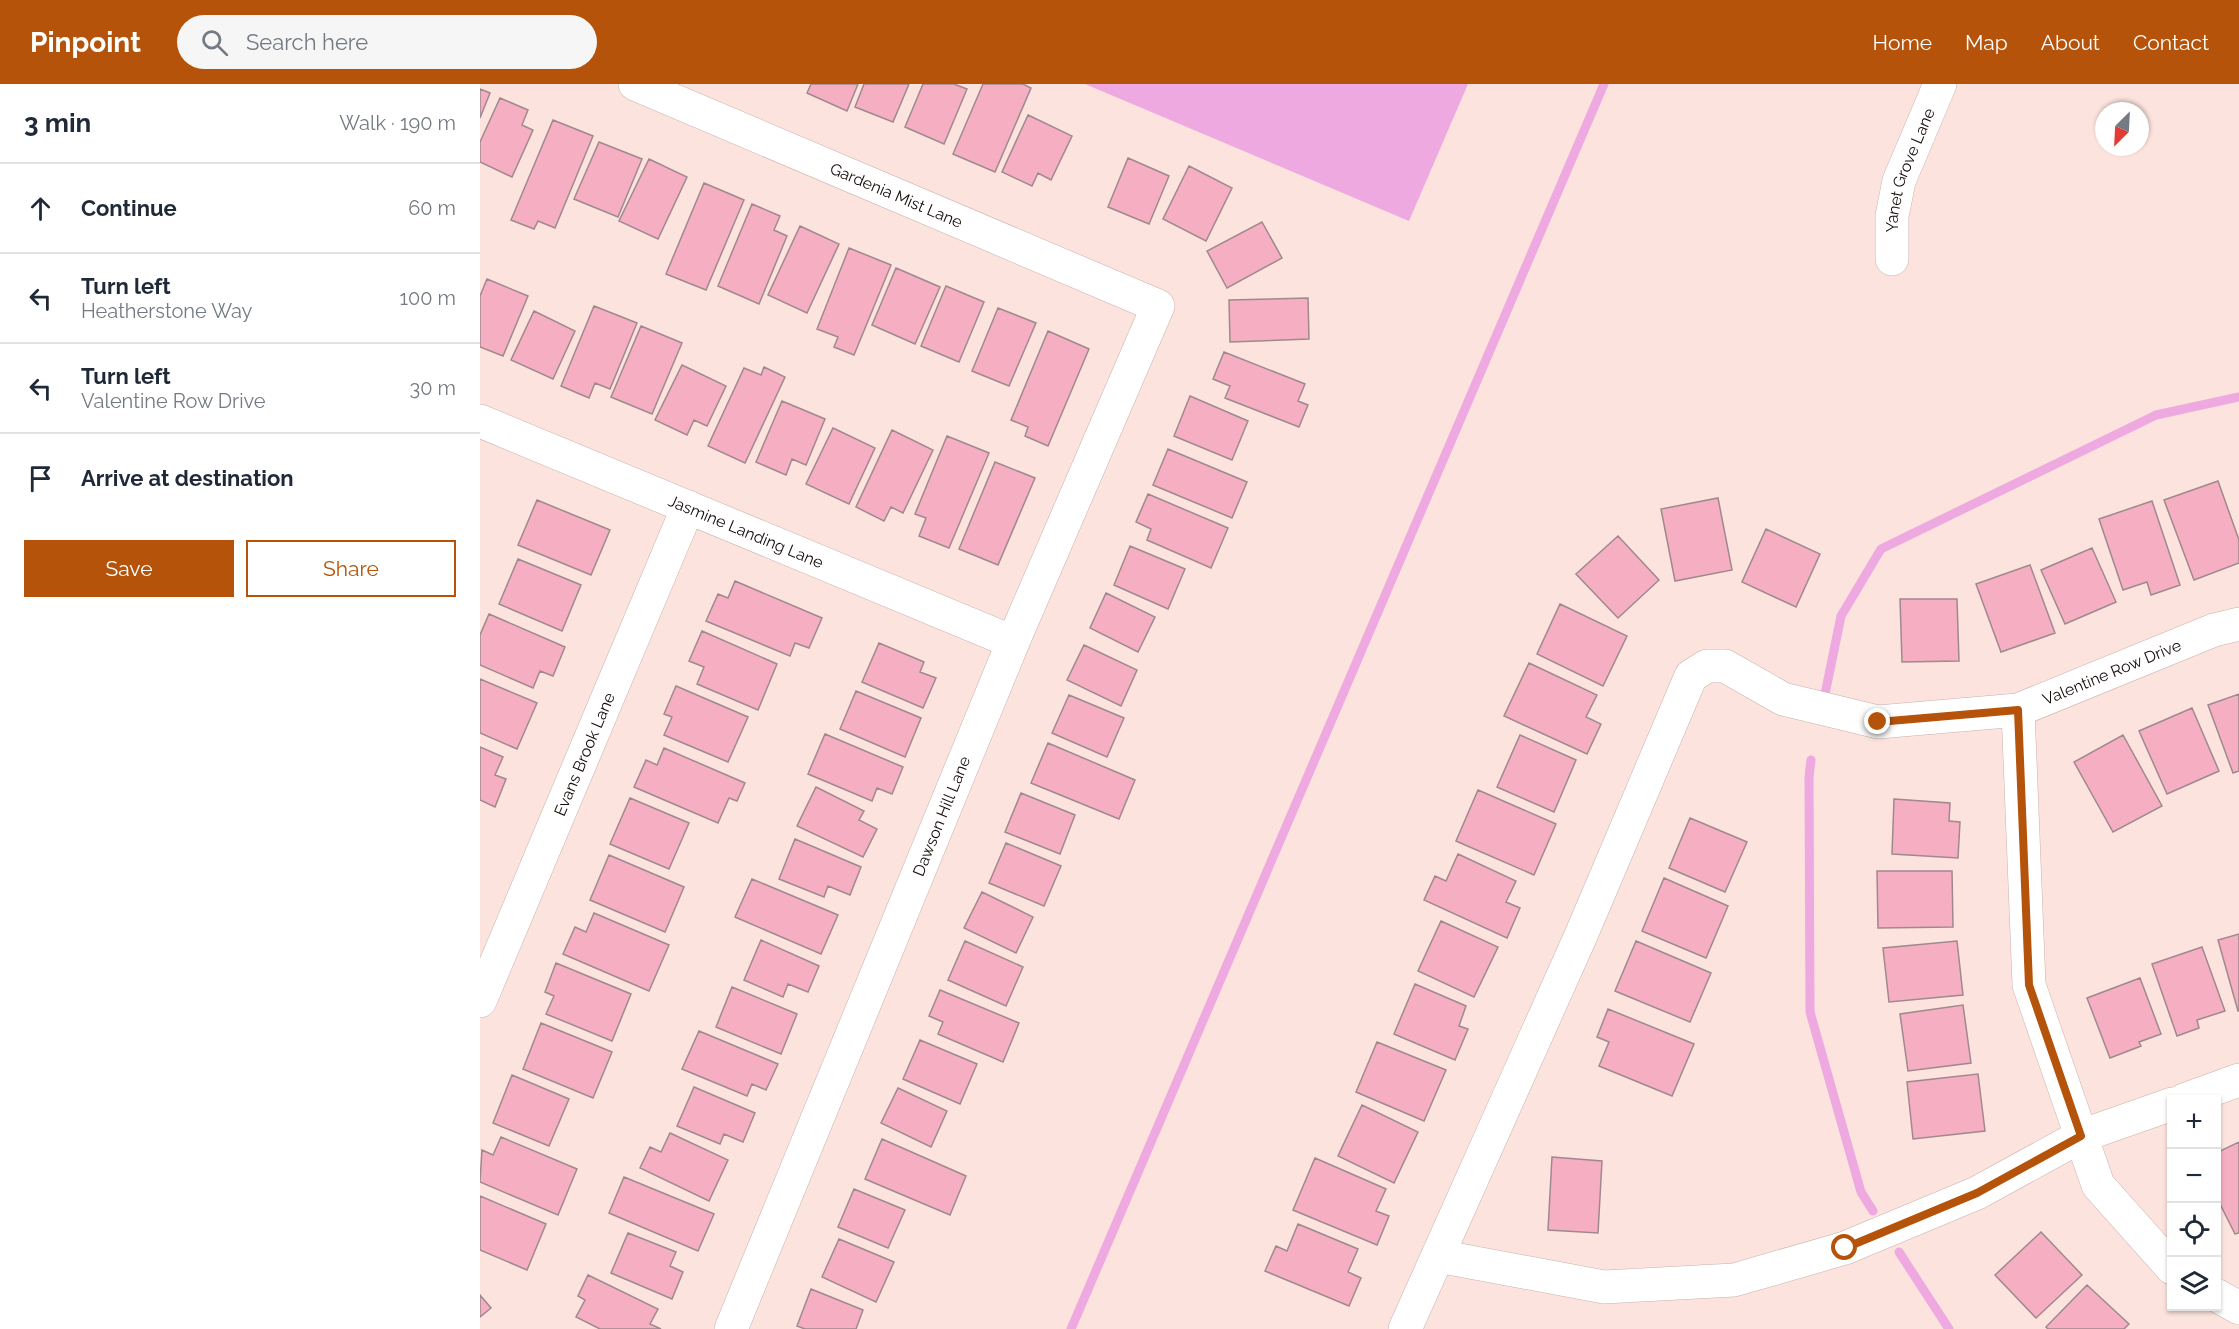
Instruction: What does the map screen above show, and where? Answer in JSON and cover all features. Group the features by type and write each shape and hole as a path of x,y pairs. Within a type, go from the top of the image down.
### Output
{"street":[{"name":"Gardenia Mist Lane","path":"635,84 1158,306"},
{"name":"Yanet Grove Lane","path":"1892,259 1892,216 1899,181 1940,84"},
{"name":"Dawson Hill Lane","path":"731,1329 1013,642 1158,306"},
{"name":"Jasmine Landing Lane","path":"480,421 1013,642"},
{"name":"Evans Brook Lane","path":"480,1001 688,507"},
{"name":"Valentine Row Drive","path":"1438,1256 1582,933 1691,675 1707,666 1725,666 1783,699 1878,722 2018,710 2214,630 2239,624"},
{"path":"2018,710 2029,985 2098,1185 2167,1262"},
{"path":"2198,1095 2239,1080"},
{"path":"1405,1329 1438,1256 1604,1287 1734,1281 1845,1248 1977,1193 2081,1136 2167,1106"},
{"path":"2221,1297 2239,1308"}],"shaded area":[{"path":"1085,84 1468,84 1409,221"}],"building":[{"path":"811,84 858,84 847,111 807,93"},
{"path":"864,84 909,84 893,122 855,107"},
{"path":"923,84 954,84 967,89 944,144 905,127"},
{"path":"983,84 1023,84 1031,88 995,172 953,154"},
{"path":"480,89 490,93 480,118"},
{"path":"500,98 528,110 522,125 533,130 512,177 480,162 480,142"},
{"path":"1028,115 1072,136 1051,180 1038,173 1032,186 1002,172"},
{"path":"553,120 593,136 555,228 538,221 534,229 511,220"},
{"path":"599,142 642,159 618,217 574,199"},
{"path":"1128,158 1169,176 1149,224 1108,207"},
{"path":"649,159 687,177 658,239 619,221"},
{"path":"1189,166 1232,188 1206,241 1163,219"},
{"path":"704,183 744,200 706,290 666,274"},
{"path":"752,204 780,216 774,230 787,236 759,304 718,286"},
{"path":"1262,222 1282,258 1227,288 1207,251"},
{"path":"800,226 839,244 807,313 768,295"},
{"path":"849,248 891,265 854,355 834,347 838,337 817,329"},
{"path":"896,268 940,287 915,344 872,325"},
{"path":"487,279 528,296 503,356 480,347 480,296"},
{"path":"946,286 984,302 959,362 921,346"},
{"path":"1308,298 1309,339 1230,342 1229,300"},
{"path":"594,306 637,323 610,389 595,383 589,398 561,386"},
{"path":"998,308 1036,323 1009,386 972,371"},
{"path":"534,311 575,331 553,379 511,360"},
{"path":"641,326 682,343 652,414 611,397"},
{"path":"1048,331 1089,349 1048,446 1025,436 1028,427 1011,420"},
{"path":"1224,352 1305,384 1298,401 1308,405 1299,427 1225,398 1230,386 1213,379"},
{"path":"682,365 726,386 707,426 694,420 687,435 655,420"},
{"path":"764,367 785,377 745,463 708,446 744,368 761,375"},
{"path":"1190,396 1248,421 1232,460 1174,436"},
{"path":"782,401 825,419 806,465 792,459 786,475 756,462"},
{"path":"833,428 875,448 849,504 806,484"},
{"path":"892,430 933,450 903,513 891,507 884,521 856,507"},
{"path":"947,436 989,453 949,548 919,536 926,518 915,514"},
{"path":"1168,449 1247,482 1232,518 1153,485"},
{"path":"995,462 1035,478 998,565 959,549"},
{"path":"2218,481 2239,540 2239,563 2194,580 2164,500"},
{"path":"1148,494 1228,528 1211,568 1147,540 1151,529 1136,522"},
{"path":"1718,498 1732,570 1675,581 1661,509"},
{"path":"537,500 610,530 591,575 518,545"},
{"path":"2152,501 2180,585 2151,595 2147,582 2123,590 2099,519"},
{"path":"1766,529 1820,554 1796,607 1742,582"},
{"path":"1618,536 1659,580 1618,618 1576,574"},
{"path":"1130,546 1185,569 1168,609 1114,585"},
{"path":"2092,548 2116,602 2065,624 2041,570"},
{"path":"518,559 581,585 562,631 499,604"},
{"path":"2030,565 2055,633 2001,652 1976,584"},
{"path":"735,581 822,618 809,648 795,643 790,656 706,621 718,594 728,598"},
{"path":"1106,593 1155,617 1138,652 1090,628"},
{"path":"1900,599 1957,599 1959,661 1902,662"},
{"path":"1560,604 1627,636 1603,686 1537,654"},
{"path":"489,614 565,647 553,676 540,671 533,688 480,665 480,635"},
{"path":"702,631 777,664 758,710 697,684 704,667 689,661"},
{"path":"879,643 924,662 920,672 936,678 923,708 862,682"},
{"path":"1084,645 1137,670 1121,706 1067,680"},
{"path":"1529,663 1597,695 1586,717 1601,724 1587,754 1504,716"},
{"path":"480,679 537,703 517,749 480,733"},
{"path":"676,686 748,717 728,762 664,735 672,717 664,714"},
{"path":"856,691 921,718 905,757 840,729"},
{"path":"2239,694 2239,771 2233,773 2208,705"},
{"path":"1069,695 1124,718 1107,757 1052,733"},
{"path":"2192,708 2219,771 2167,794 2139,731"},
{"path":"825,734 903,767 892,794 877,788 872,801 808,774"},
{"path":"1520,735 1576,760 1554,812 1497,787"},
{"path":"2123,735 2162,806 2113,832 2074,762"},
{"path":"1048,743 1135,780 1119,819 1031,783"},
{"path":"480,747 503,757 495,775 506,779 495,807 480,800"},
{"path":"664,748 745,783 737,801 729,798 718,823 634,787 646,760 657,765"},
{"path":"816,787 864,811 859,820 877,829 863,857 797,826"},
{"path":"1478,790 1556,824 1534,875 1456,841"},
{"path":"1021,793 1075,815 1060,854 1005,832"},
{"path":"630,798 689,823 669,869 610,844"},
{"path":"1894,799 1950,803 1949,821 1960,822 1958,858 1892,854"},
{"path":"1690,818 1747,842 1725,892 1669,868"},
{"path":"795,839 861,867 850,895 828,886 824,897 779,879"},
{"path":"1006,843 1061,866 1044,906 989,883"},
{"path":"1458,854 1516,881 1506,902 1520,908 1507,938 1424,900 1435,876 1446,881"},
{"path":"609,855 684,887 665,932 590,900"},
{"path":"1877,871 1952,871 1953,927 1878,928"},
{"path":"1664,878 1728,906 1706,958 1642,931"},
{"path":"752,879 838,915 821,954 735,917"},
{"path":"982,892 1033,917 1016,953 964,928"},
{"path":"594,913 669,945 649,991 563,954 575,927 586,932"},
{"path":"1441,921 1498,947 1474,997 1418,971"},
{"path":"2239,934 2239,1011 2238,1011 2218,940"},
{"path":"761,940 819,966 808,992 788,984 783,997 744,980"},
{"path":"965,941 1023,967 1006,1006 948,980"},
{"path":"1636,941 1711,973 1690,1022 1615,991"},
{"path":"1957,941 1963,995 1889,1002 1883,948"},
{"path":"2202,947 2225,1011 2197,1020 2199,1028 2177,1036 2152,964"},
{"path":"556,963 631,994 612,1041 546,1014 554,996 545,992"},
{"path":"2140,978 2161,1034 2139,1042 2141,1046 2110,1058 2087,998"},
{"path":"1415,984 1466,1006 1459,1026 1468,1029 1455,1060 1394,1034"},
{"path":"732,987 797,1014 781,1054 716,1027"},
{"path":"940,990 1019,1023 1003,1062 938,1034 943,1022 929,1016"},
{"path":"1963,1005 1971,1063 1908,1071 1900,1014"},
{"path":"1608,1009 1694,1044 1672,1096 1599,1066 1609,1042 1597,1037"},
{"path":"541,1023 612,1052 593,1098 523,1069"},
{"path":"699,1031 778,1064 766,1090 752,1084 747,1096 682,1069"},
{"path":"920,1040 977,1064 960,1104 903,1079"},
{"path":"1377,1042 1446,1070 1424,1121 1356,1092"},
{"path":"1978,1074 1985,1131 1913,1139 1907,1082"},
{"path":"512,1075 569,1099 549,1146 493,1123"},
{"path":"694,1087 755,1113 743,1142 724,1134 720,1144 677,1126"},
{"path":"898,1088 947,1111 931,1147 881,1123"},
{"path":"1362,1105 1418,1132 1394,1183 1338,1156"},
{"path":"670,1133 728,1160 709,1201 640,1168 650,1147 661,1152"},
{"path":"501,1137 577,1169 558,1215 480,1182 482,1150 493,1155"},
{"path":"882,1139 966,1176 950,1215 865,1179"},
{"path":"2239,1142 2239,1233 2235,1234 2221,1206 2221,1151"},
{"path":"1552,1157 1602,1161 1598,1233 1548,1230"},
{"path":"1315,1158 1386,1189 1376,1211 1389,1216 1377,1245 1293,1210"},
{"path":"624,1177 714,1214 698,1251 609,1213"},
{"path":"854,1189 905,1210 888,1248 838,1227"},
{"path":"480,1196 546,1224 527,1270 480,1250"},
{"path":"1298,1224 1358,1249 1348,1272 1361,1278 1349,1306 1265,1271 1276,1246 1287,1251"},
{"path":"2041,1232 2082,1275 2036,1318 1995,1275"},
{"path":"628,1233 676,1252 670,1266 683,1272 672,1299 611,1273"},
{"path":"839,1239 894,1262 876,1302 822,1277"},
{"path":"588,1275 658,1309 650,1324 661,1329 600,1329 576,1317 585,1300 578,1296"},
{"path":"2087,1285 2129,1324 2124,1329 2048,1329 2046,1327"},
{"path":"811,1289 863,1310 856,1329 805,1329 797,1326"},
{"path":"480,1295 491,1308 480,1317"}],"waterway":[{"path":"1071,1329 1604,84"},
{"path":"1824,699 1841,616 1881,549 2156,415 2239,397"},
{"path":"1811,760 1809,778 1810,1012 1861,1192 1873,1211"},
{"path":"1899,1252 1949,1329"}],"route":[{"path":"1845,1248 1977,1193 2081,1136 2029,985 2018,710 1878,722"}]}
